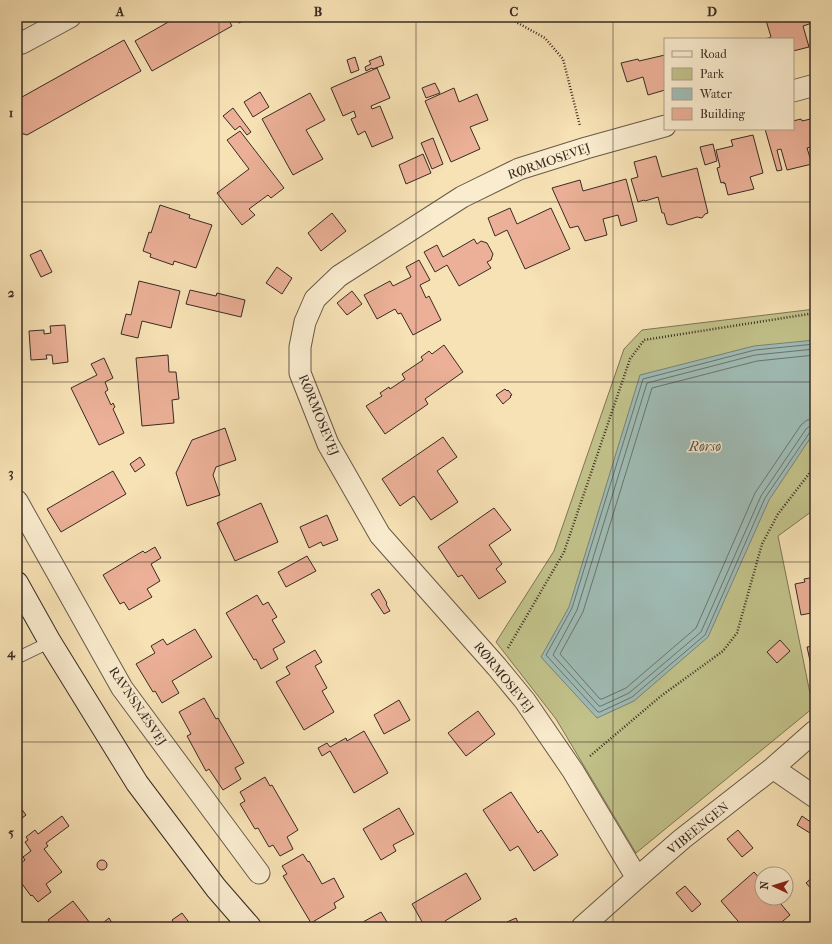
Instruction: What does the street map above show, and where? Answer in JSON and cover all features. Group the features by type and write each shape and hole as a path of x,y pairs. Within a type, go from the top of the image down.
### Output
{"main road":[{"path":"17,583 50,642 137,783 216,888 250,927"}],"street":[{"path":"17,39 22,43 70,17"},
{"path":"794,91 815,85"},
{"name":"RØRMOSEVEJ","path":"637,878 573,771 525,701 380,535 328,444 300,373 300,347 305,322 315,299 339,276 462,197 519,169 586,148 664,126"},
{"name":"RAVNSNÆSVEJ","path":"18,506 122,688 259,873"},
{"name":"VIBEENGEN","path":"582,927 682,839 773,768 815,731"},
{"path":"773,768 815,797"}],"lane":[{"path":"17,658 50,642"}],"path":[{"path":"507,17 545,38 563,59 586,148"},
{"path":"496,667 564,552 630,359 644,340 815,313"},
{"path":"573,771 661,696 723,651 737,633 762,544 778,514 815,466"}],"green space":[{"path":"815,309 815,509 778,536 813,708 636,853 556,719 496,642 554,551 624,349 642,330"}],"water":[{"name":"Rørsø","path":"815,340 815,431 769,500 708,637 634,701 597,718 541,657 569,607 640,375 754,346"}],"building":[{"path":"177,17 227,17 232,26 152,71 135,41"},
{"path":"236,17 250,17 239,23"},
{"path":"765,17 814,17 815,22 803,26 809,47 794,51 794,38 768,38 771,37"},
{"path":"124,40 141,71 27,135 17,132 17,96 22,97"},
{"path":"664,55 664,90 648,95 643,77 627,82 621,63 638,59 639,61"},
{"path":"381,56 384,65 366,71 365,67 371,64 369,61"},
{"path":"355,57 359,70 351,73 347,60"},
{"path":"377,68 390,98 371,106 372,109 380,106 393,138 372,147 365,131 358,135 351,119 356,117 354,111 343,116 331,88"},
{"path":"435,83 440,93 426,98 422,88"},
{"path":"454,88 459,102 477,94 488,120 470,127 480,149 451,162 425,101"},
{"path":"260,92 269,107 253,117 244,102"},
{"path":"310,93 325,120 306,130 323,159 293,175 262,119"},
{"path":"233,108 251,132 247,135 240,126 235,130 223,116"},
{"path":"815,118 815,146 807,148 812,164 787,170 781,149 777,150 782,170 777,171 765,130 794,130 794,121 801,119 802,121"},
{"path":"240,131 284,188 271,198 268,195 249,209 255,215 242,225 217,193 249,169 227,140"},
{"path":"753,135 763,173 750,177 754,189 728,195 725,183 721,183 717,168 720,167 716,150 733,146 731,140"},
{"path":"433,138 443,164 432,169 421,143"},
{"path":"713,144 717,161 705,165 700,147"},
{"path":"423,154 431,173 406,184 399,165"},
{"path":"656,156 662,177 697,168 708,213 702,218 697,217 671,225 667,224 664,213 662,213 658,197 638,202 631,179 638,177 634,162"},
{"path":"626,179 637,221 621,226 618,215 603,219 607,235 585,241 578,226 570,228 552,188 580,180 583,191"},
{"path":"160,205 190,215 189,218 212,225 196,268 174,261 173,265 150,257 151,254 143,251 149,232 151,233"},
{"path":"510,208 517,224 551,208 570,249 525,269 507,230 495,236 488,218"},
{"path":"332,213 346,231 321,251 308,233"},
{"path":"474,239 477,244 481,241 487,243 493,254 491,260 487,262 491,268 459,286 447,265 435,272 424,252 437,245 443,257"},
{"path":"41,250 52,272 41,277 30,255"},
{"path":"419,260 430,280 420,285 426,298 429,296 441,320 413,335 401,313 398,314 395,309 377,319 364,295 390,281 393,286 411,277 406,267"},
{"path":"277,267 292,278 282,294 266,283"},
{"path":"17,269 21,277 17,280"},
{"path":"139,281 180,291 171,328 142,321 138,338 121,334 126,314 131,315"},
{"path":"190,290 216,296 217,293 245,300 241,317 186,304"},
{"path":"352,291 362,304 347,315 337,303"},
{"path":"65,325 68,362 53,364 52,355 46,355 47,359 31,360 29,331 44,330 44,334 51,333 50,326"},
{"path":"444,345 463,372 425,399 428,404 385,434 366,406 382,396 380,393 389,387 390,389 405,379 402,374 423,360 421,357 429,351 432,354"},
{"path":"168,355 169,372 176,372 179,399 172,400 174,423 142,426 136,358"},
{"path":"104,358 113,378 105,382 108,390 105,392 111,405 113,403 115,407 113,409 124,433 99,445 71,388 97,375 91,364"},
{"path":"505,389 512,395 503,404 496,395"},
{"path":"225,428 236,460 216,467 213,475 220,495 187,506 176,473 192,440"},
{"path":"443,437 457,457 437,471 458,502 431,520 414,496 400,506 382,479"},
{"path":"140,457 145,465 135,472 130,464"},
{"path":"113,471 126,494 61,532 47,509"},
{"path":"261,503 278,542 235,561 217,523"},
{"path":"494,508 511,530 489,545 502,564 496,569 506,582 479,599 462,575 458,577 438,547"},
{"path":"327,515 338,540 323,546 321,542 309,548 300,527"},
{"path":"155,547 161,558 151,564 160,581 147,589 152,597 129,610 124,602 120,604 103,575 143,551 145,553"},
{"path":"307,556 316,571 286,587 278,572"},
{"path":"815,577 815,614 811,615 811,613 801,615 795,584 805,582 804,579"},
{"path":"379,589 390,611 384,614 371,594"},
{"path":"257,595 263,605 268,602 277,617 272,620 285,642 273,649 278,659 261,669 226,613"},
{"path":"195,629 212,657 172,681 179,693 162,703 155,691 153,692 136,664 155,653 151,646 163,639 167,645"},
{"path":"780,640 790,651 777,663 767,652"},
{"path":"815,646 815,670 812,670 807,647"},
{"path":"315,650 322,662 315,666 327,688 322,691 334,712 304,730 276,682 290,674 286,667"},
{"path":"204,698 216,719 218,718 244,763 235,768 241,779 223,790 209,769 206,771 187,736 191,734 179,712"},
{"path":"399,700 410,720 384,734 374,715"},
{"path":"478,711 495,734 466,756 448,733"},
{"path":"364,731 388,773 354,793 330,751 322,756 318,748 327,743 330,747 346,738 347,741"},
{"path":"265,777 270,786 272,785 298,830 287,837 293,849 280,856 273,845 269,847 258,828 255,829 240,804 245,801 240,792"},
{"path":"511,792 538,833 541,830 558,855 534,871 518,846 510,851 483,810"},
{"path":"17,803 26,815 17,822"},
{"path":"399,808 414,834 393,845 396,851 381,860 363,829"},
{"path":"62,816 69,826 46,843 48,846 44,849 62,872 46,884 51,892 38,902 32,895 31,896 17,877 17,866 25,860 23,857 31,851 25,842 28,840 26,837 35,830 38,834"},
{"path":"802,816 815,825 810,833 797,825"},
{"path":"738,830 753,848 742,857 727,839"},
{"path":"303,854 308,862 309,861 322,884 334,878 344,897 334,903 336,908 311,923 283,876 287,874 282,866"},
{"path":"100,860 104,860 106,861 106,869 100,870 97,867 97,863"},
{"path":"754,872 754,906 783,906 790,915 776,927 743,927 721,901"},
{"path":"466,873 481,899 445,921 448,927 425,927 412,904"},
{"path":"815,875 815,893 806,883"},
{"path":"685,886 701,904 692,912 676,893"},
{"path":"73,901 93,927 53,927 48,920"},
{"path":"381,912 390,927 366,927 363,922"},
{"path":"182,913 191,925 188,927 182,927 180,924 177,927 172,920"},
{"path":"109,918 114,926 120,925 122,927 98,927"},
{"path":"516,918 520,927 509,927 507,922"}]}
